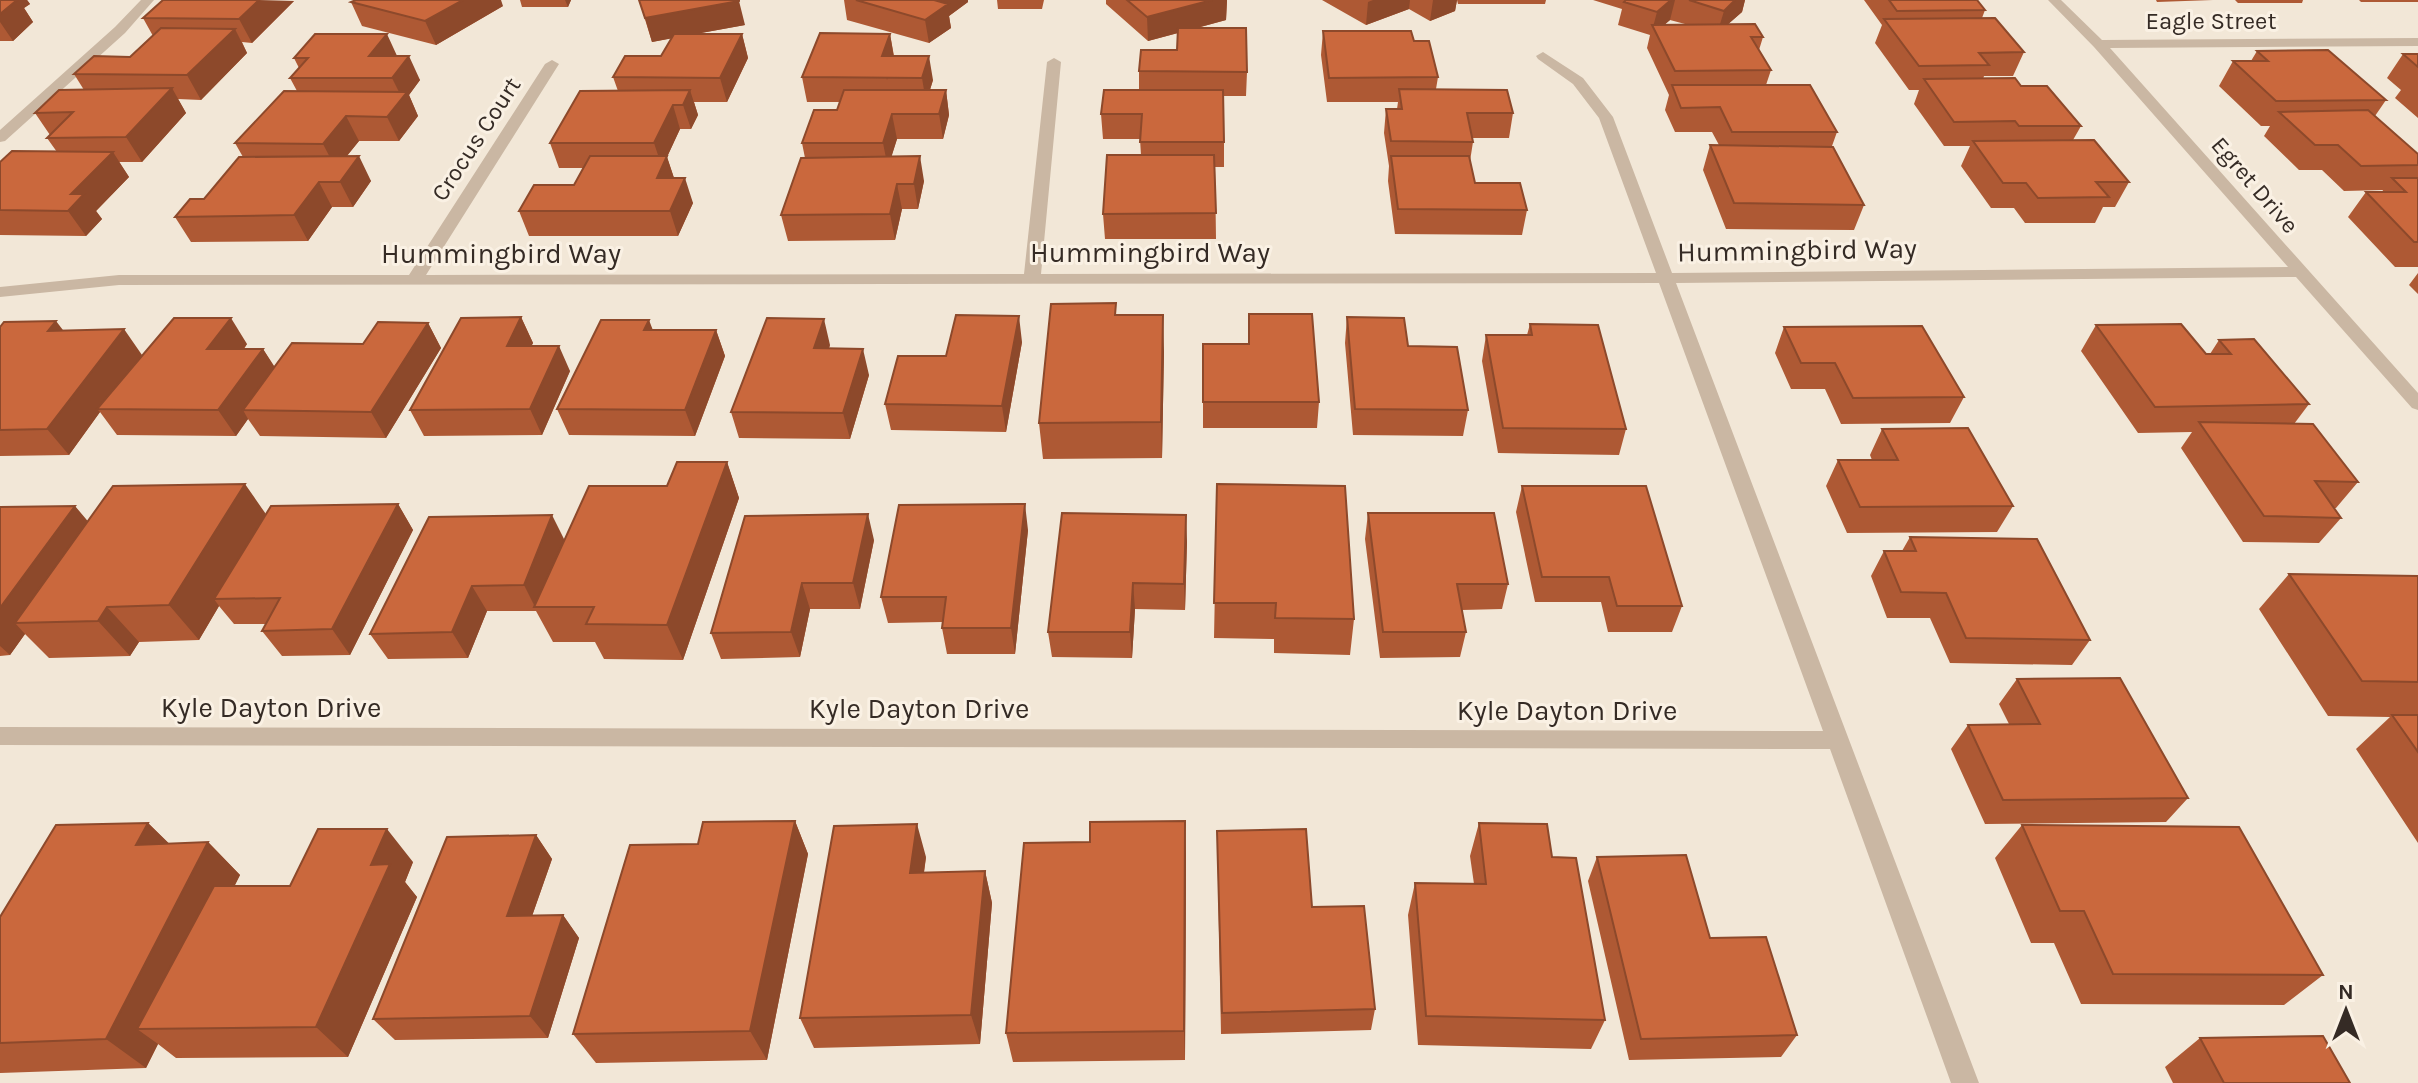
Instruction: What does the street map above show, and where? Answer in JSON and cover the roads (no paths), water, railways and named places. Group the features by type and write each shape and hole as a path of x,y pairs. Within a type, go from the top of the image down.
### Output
{"street":[{"path":"0,138 120,30 148,0"},
{"name":"Egret Drive","path":"2054,0 2099,44 2418,404"},
{"name":"Eagle Street","path":"2099,44 2418,42"},
{"path":"1543,56 1578,81 1606,117 1965,1083"},
{"path":"1032,279 1054,62"},
{"name":"Crocus Court","path":"414,280 552,64"},
{"name":"Hummingbird Way","path":"0,292 119,280 1668,278 2300,272"},
{"name":"Kyle Dayton Drive","path":"0,736 1839,740"}]}
